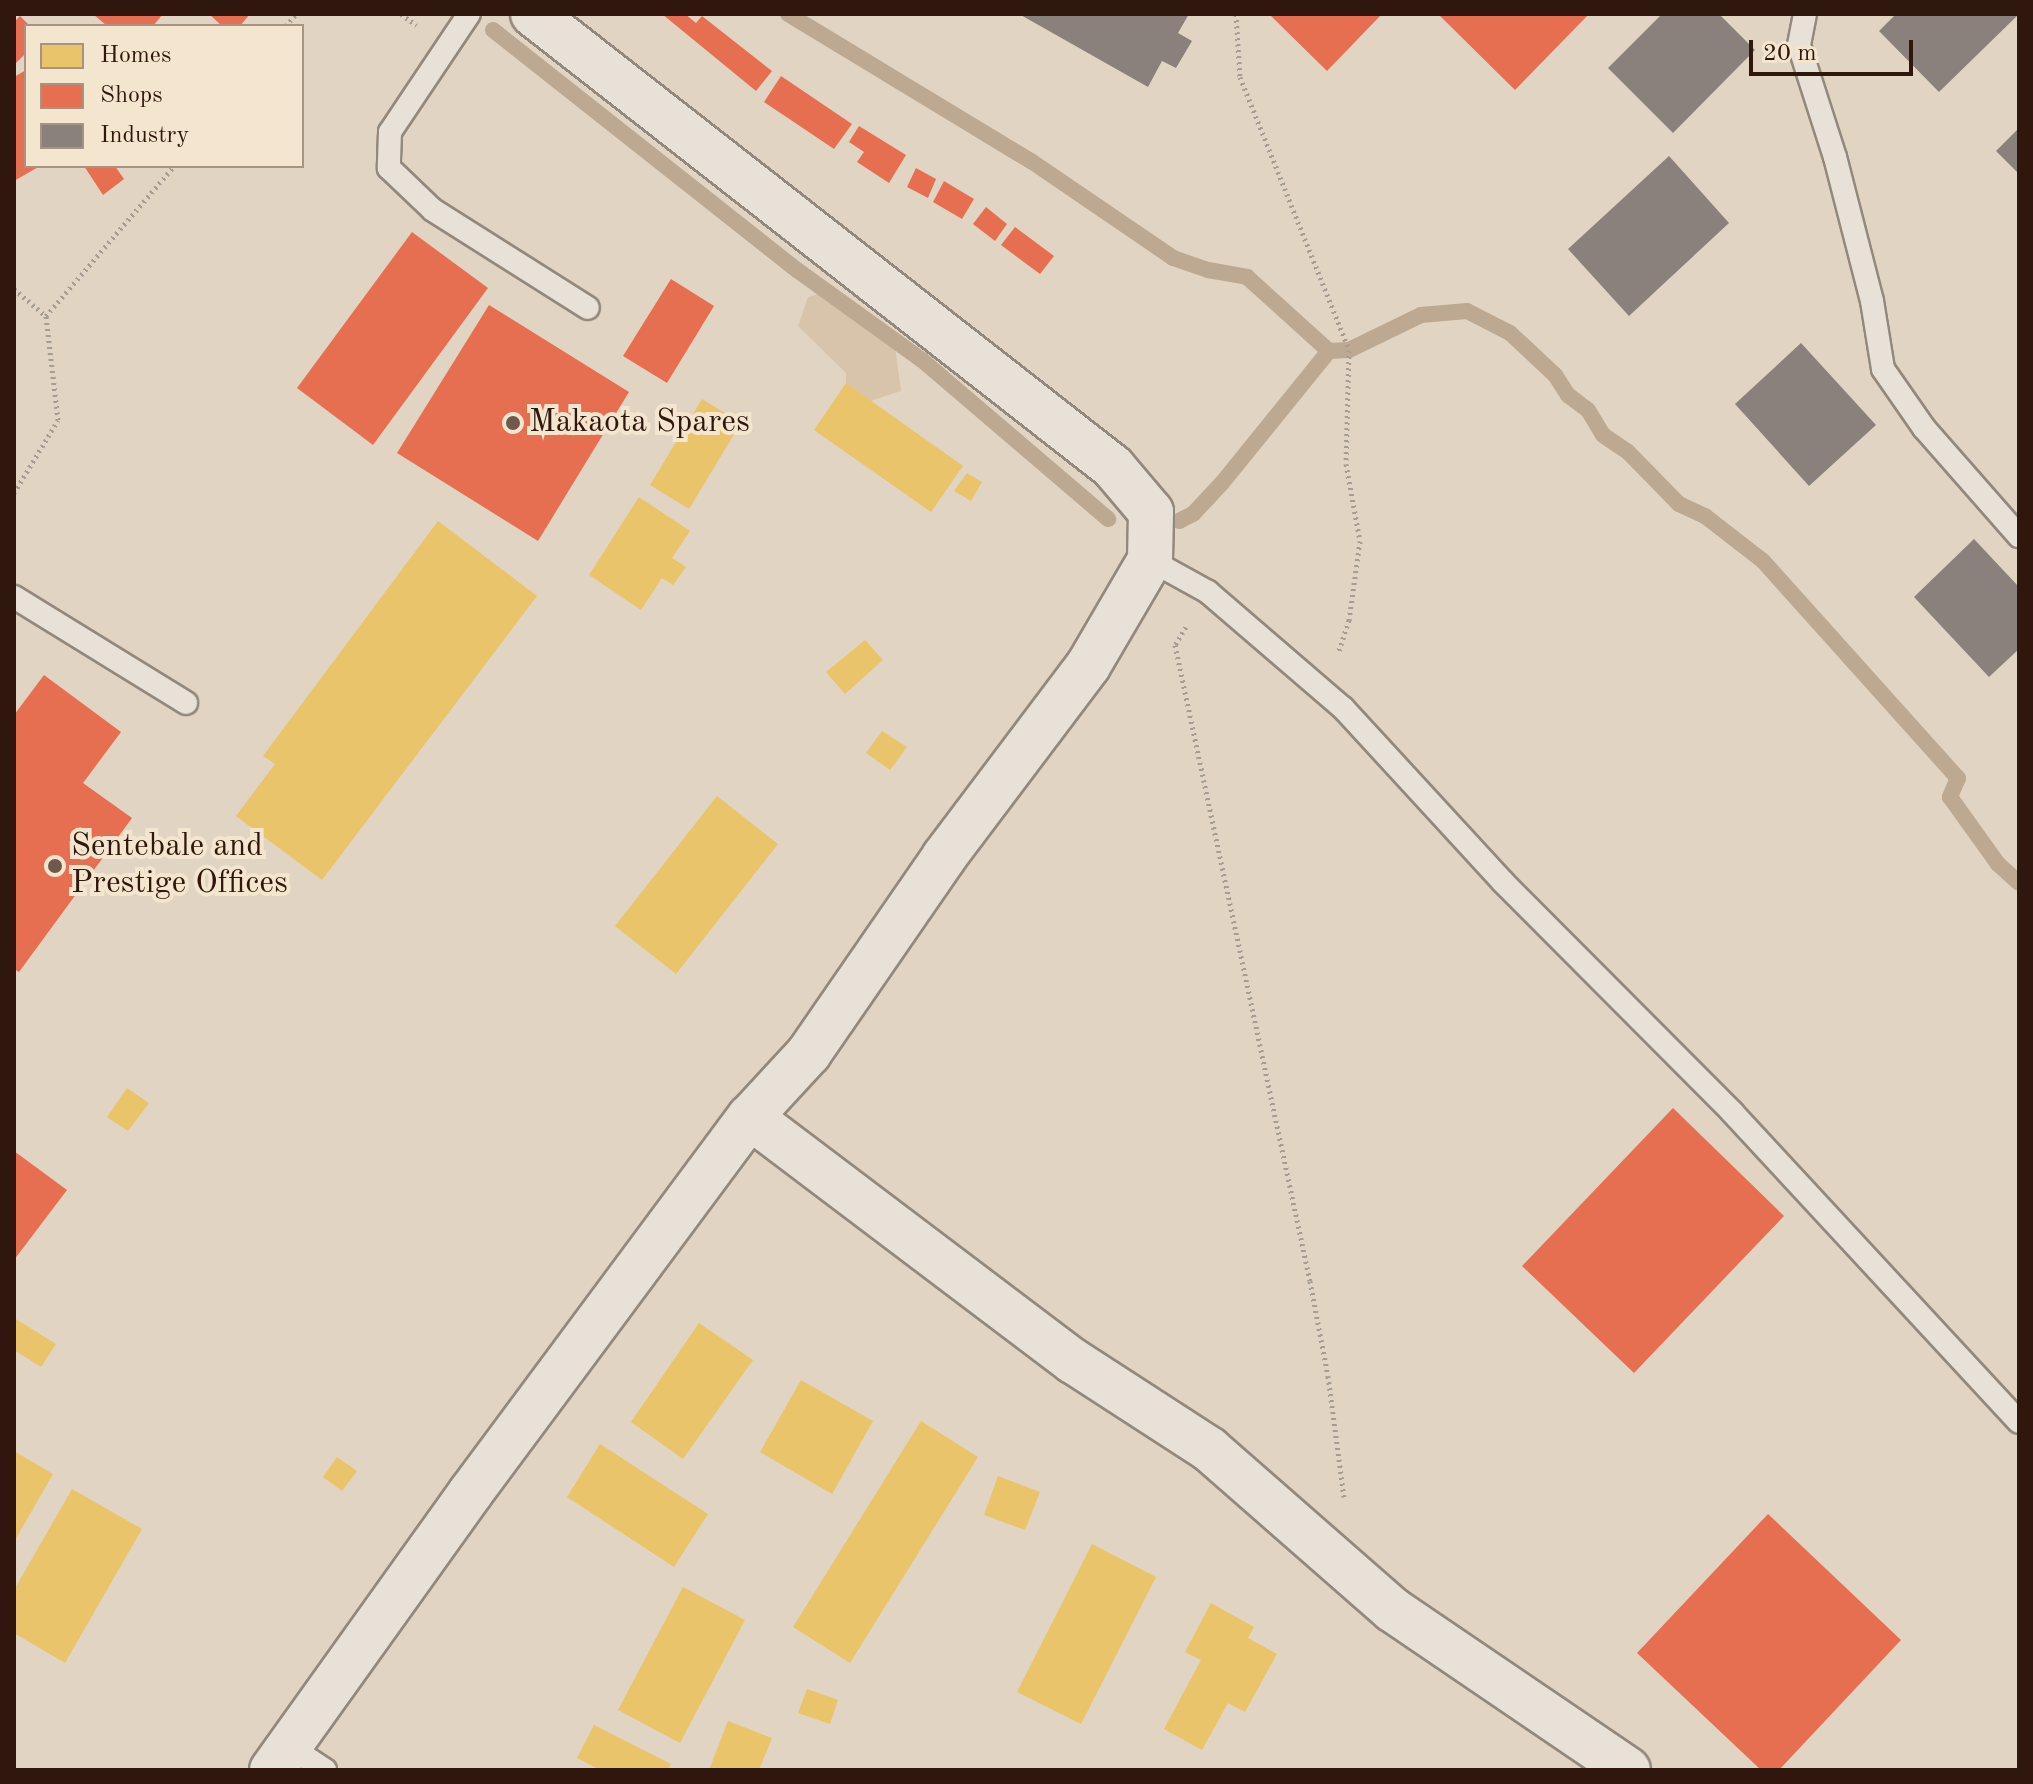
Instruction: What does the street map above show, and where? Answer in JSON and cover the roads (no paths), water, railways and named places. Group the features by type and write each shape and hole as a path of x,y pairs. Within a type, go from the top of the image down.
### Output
{"street":[{"path":"296,1762 471,1492 750,1117 809,1053 944,857 1088,666 1150,560 1151,512 1113,467 533,14"},
{"path":"750,1117 1073,1361 1209,1449 1393,1610 1628,1770"}],"lane":[{"path":"469,14 390,132 389,168 433,210 588,308"},
{"path":"1805,14 1799,45 1835,157 1872,301 1883,369 1924,428 2019,536"},
{"path":"1150,560 1208,592 1325,692 1503,882 1732,1112 2019,1422"},
{"path":"14,597 186,703"}],"waterway":[{"path":"788,14 1031,161 1173,258 1208,270 1247,277 1329,351 1349,350 1421,315 1467,311 1510,333 1555,375 1568,395 1588,410 1603,435 1628,452 1679,504 1705,516 1763,561 1958,778 1950,797 1998,864 2019,883"},
{"path":"493,30 797,270 922,360 1108,519"},
{"path":"1179,521 1193,514 1222,483 1329,351"}],"place":[{"name":"Makaota Spares","path":"513,423"},
{"name":"Sentebale and Prestige Offices","path":"55,866"}]}
